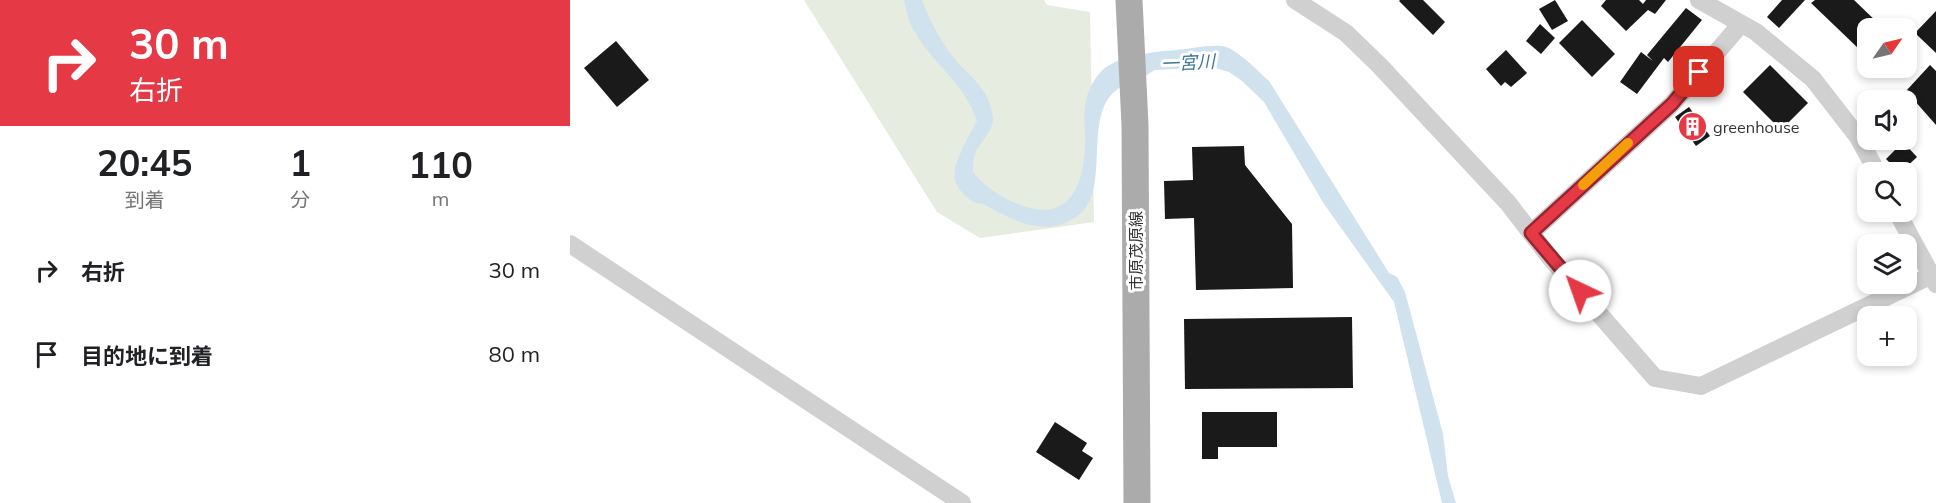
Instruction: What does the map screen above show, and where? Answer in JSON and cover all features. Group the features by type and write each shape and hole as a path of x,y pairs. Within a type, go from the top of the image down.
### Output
{"main road":[{"name":"市原茂原線","path":"1129,0 1135,124 1137,503"}],"street":[{"path":"1295,0 1346,33 1379,65 1508,203 1655,378 1701,386 1934,277 1903,222"},
{"path":"1699,0 1756,32 1813,80 1858,137 1872,162"},
{"path":"1531,233 1672,104 1741,24"},
{"path":"570,244 962,503"}],"shaded area":[{"path":"804,0 1044,0 1047,5 1090,12 1094,222 980,238 937,212"}],"water":[{"name":"一宮川","path":"904,0 922,0 943,43 988,98 993,123 978,148 973,161 973,172 998,195 1030,208 1045,210 1057,207 1066,202 1074,193 1079,182 1084,157 1086,99 1094,81 1106,68 1124,59 1145,53 1216,46 1227,47 1253,66 1269,81 1389,273 1397,277 1405,292 1443,434 1448,476 1456,503 1442,503 1394,302 1324,204 1264,102 1242,81 1229,72 1212,67 1155,70 1145,76 1140,75 1119,88 1105,105 1100,119 1094,188 1089,202 1081,213 1069,221 1057,226 1033,226 983,204 973,202 958,187 955,180 956,166 977,121 964,94 917,36 909,20"}],"building":[{"path":"1400,0 1423,0 1445,22 1433,35"},
{"path":"1555,0 1568,21 1552,30 1539,9"},
{"path":"1606,0 1639,0 1643,4 1646,0 1666,0 1655,14 1648,10 1626,31 1601,6"},
{"path":"1782,0 1805,0 1779,28 1767,17"},
{"path":"1815,0 1854,0 1873,18 1857,18 1857,47 1811,3"},
{"path":"1686,8 1702,20 1668,62 1664,58 1637,94 1620,82 1641,52 1653,61 1647,55"},
{"path":"1936,11 1936,53 1917,35 1917,31"},
{"path":"1582,20 1615,54 1592,77 1559,43"},
{"path":"1540,24 1555,38 1541,54 1526,41"},
{"path":"616,41 649,80 617,107 584,68"},
{"path":"1506,50 1527,73 1511,87 1505,82 1501,86 1486,69"},
{"path":"1770,65 1808,103 1781,130 1743,92"},
{"path":"1930,65 1936,71 1936,125 1917,103 1917,90 1907,90"},
{"name":"greenhouse","path":"1689,107 1710,136 1696,146 1675,117"},
{"path":"1244,146 1245,165 1292,224 1293,288 1196,290 1194,218 1165,219 1164,181 1193,180 1192,147"},
{"path":"1895,150 1910,150 1917,157 1912,162 1889,162 1886,159"},
{"path":"1352,317 1353,388 1185,389 1184,319"},
{"path":"1202,412 1277,412 1277,447 1218,447 1218,459 1202,459"},
{"path":"1055,422 1087,443 1082,451 1093,458 1079,480 1036,452"}],"slow traffic":[{"path":"1583,185 1628,143"}],"place":[{"name":"greenhouse","path":"1692,127"}],"route":[{"path":"1580,291 1531,233 1672,104 1699,72"}]}
